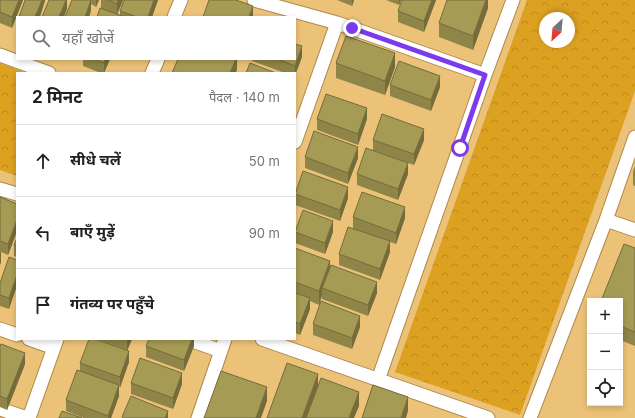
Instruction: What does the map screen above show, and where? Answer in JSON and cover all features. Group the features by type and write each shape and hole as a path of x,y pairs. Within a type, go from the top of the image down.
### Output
{"lane":[{"path":"174,16 181,0"},
{"path":"254,0 337,23 485,75"},
{"path":"378,380 485,75 513,0"},
{"path":"296,139 337,23"},
{"path":"0,55 46,72"},
{"path":"152,72 158,60"},
{"path":"530,418 606,220 635,137"},
{"path":"0,188 16,194"},
{"path":"606,220 635,230"},
{"path":"0,329 16,335"},
{"path":"0,409 28,418 55,344 34,340"},
{"path":"192,340 223,345 198,418"},
{"path":"265,340 488,418"}],"shaded area":[{"path":"0,0 635,0 635,418 0,418"}],"green space":[{"path":"527,0 635,0 635,91 520,415 395,372"},
{"path":"0,63 23,72 16,72 16,176 0,170"}],"building":[{"path":"0,0 19,0 12,17 0,12"},
{"path":"25,0 42,0 35,16 19,16"},
{"path":"49,0 66,0 59,16 42,16"},
{"path":"72,0 91,0 85,16 65,16"},
{"path":"108,0 118,0 117,4"},
{"path":"124,0 154,0 148,16 134,16 120,11"},
{"path":"209,0 236,0 253,6 249,16 203,16"},
{"path":"402,0 432,0 424,21 398,11"},
{"path":"447,0 486,0 473,36 439,23"},
{"path":"100,8 122,16 97,16"},
{"path":"346,36 395,53 385,81 336,63"},
{"path":"296,44 302,46 295,66 280,60 296,60"},
{"path":"96,60 105,60 104,63"},
{"path":"178,60 236,60 230,72 172,72"},
{"path":"399,61 440,76 431,100 390,85"},
{"path":"250,63 273,72 246,72"},
{"path":"326,94 367,108 358,134 317,119"},
{"path":"382,114 424,129 414,154 373,140"},
{"path":"314,131 358,147 348,173 305,157"},
{"path":"366,148 408,163 398,189 357,174"},
{"path":"303,171 348,187 340,210 296,194"},
{"path":"362,192 405,207 396,233 353,217"},
{"path":"0,197 16,204 16,223 8,244 0,241"},
{"path":"303,210 333,221 325,243 296,232"},
{"path":"348,227 390,241 380,269 339,254"},
{"path":"624,244 635,248 635,332 623,327 623,298 602,298"},
{"path":"296,248 330,261 319,291 296,282"},
{"path":"9,257 16,260 16,278 9,298 0,295 0,283"},
{"path":"331,265 377,282 368,305 322,288"},
{"path":"296,293 310,298 300,324 296,322"},
{"path":"321,301 360,316 352,338 313,324"},
{"path":"89,340 98,340 129,351 120,377 80,363"},
{"path":"149,340 192,340 184,360 146,346"},
{"path":"1,344 25,353 7,399 0,396"},
{"path":"140,358 182,373 173,398 131,383"},
{"path":"287,363 318,374 302,418 267,418"},
{"path":"77,370 119,385 108,416 66,400"},
{"path":"221,371 267,387 256,418 204,418"},
{"path":"321,378 359,392 349,418 306,418"},
{"path":"373,385 408,397 401,418 362,418"},
{"path":"131,396 168,411 165,418 122,417"},
{"path":"62,411 82,418 59,418"}],"route":[{"path":"352,28 485,75 460,148"}]}
